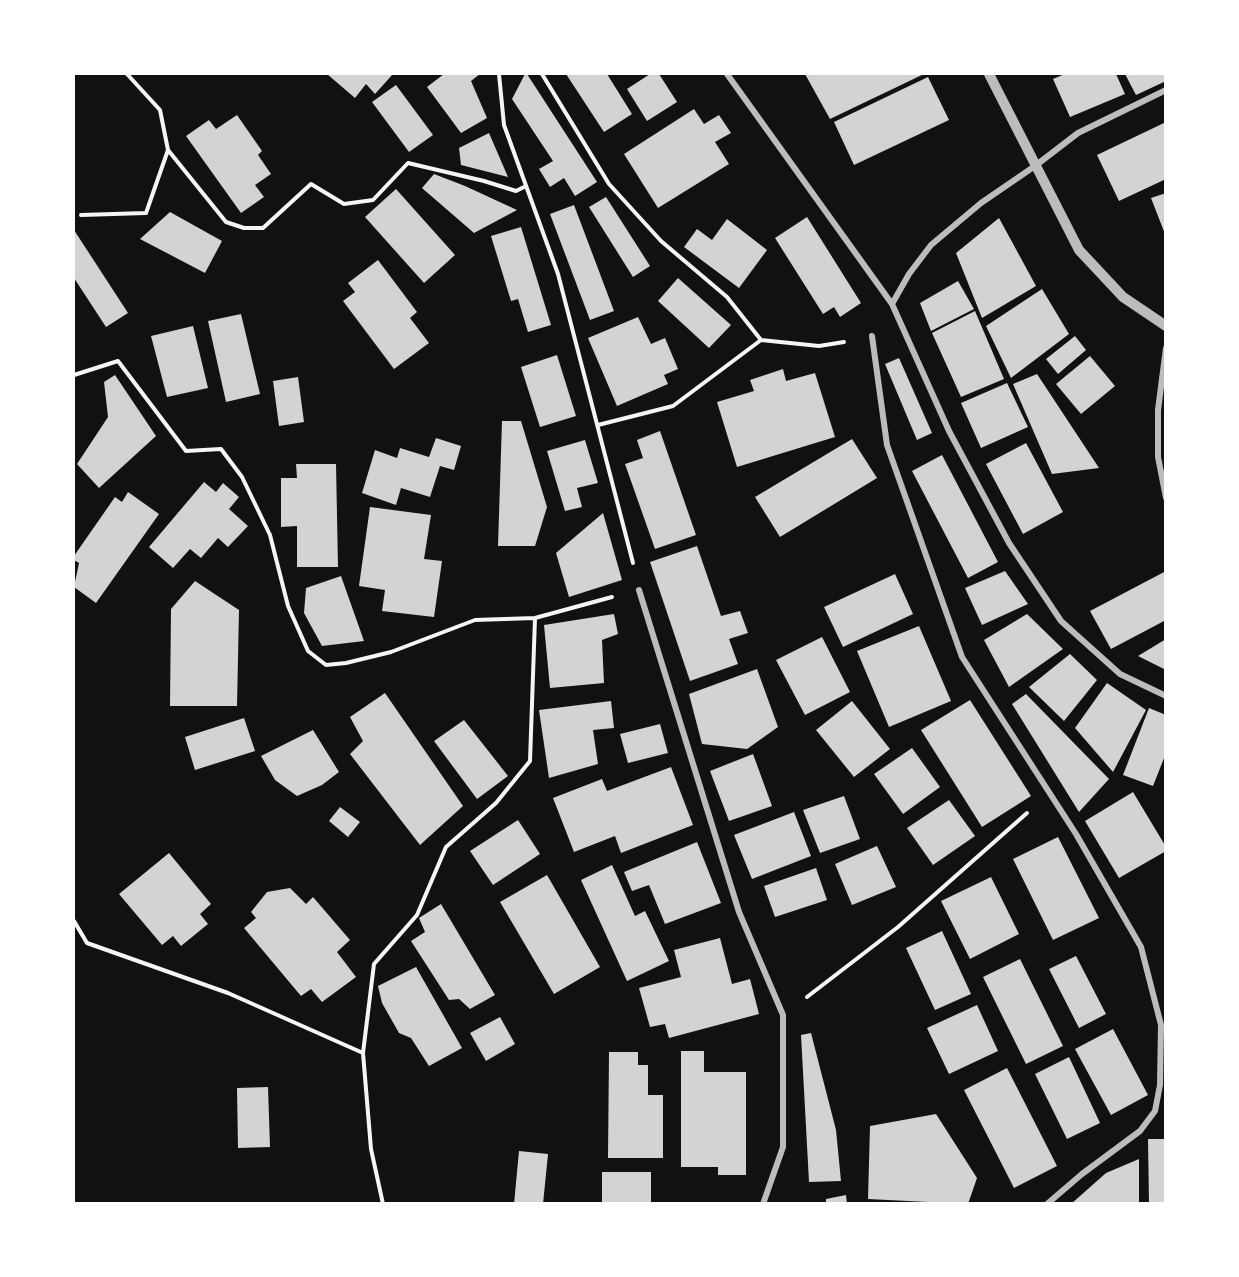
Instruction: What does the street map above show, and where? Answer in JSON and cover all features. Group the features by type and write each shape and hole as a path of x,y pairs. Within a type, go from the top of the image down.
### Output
{"street":[{"path":"726,74 892,304 954,441 1009,543 1061,621 1120,674 1166,696"},
{"path":"989,74 1079,250 1123,297 1166,326"},
{"path":"892,304 909,274 931,246 981,202 1035,166 1078,133 1166,90"},
{"path":"872,336 886,445 962,657 1076,834 1141,947 1161,1025 1163,1085 1155,1111 1140,1131 1047,1203"},
{"path":"1166,348 1158,410 1158,457 1166,498"},
{"path":"639,590 739,912 783,1015 783,1148 763,1203"}],"path":[{"path":"128,74 160,110 168,150 226,222 244,228 263,228 310,184 344,204 373,200 408,163 516,191 526,186"},
{"path":"74,375 118,361 186,451 221,449 242,477 270,535 288,606 308,651 326,665 346,663 391,652 475,620 535,618 639,590 558,274 504,125 499,74"},
{"path":"542,74 609,184 661,241 727,297 761,340"},
{"path":"81,215 146,213 168,150"},
{"path":"598,425 673,406 761,340 819,346 872,336"},
{"path":"383,1203 371,1149 363,1053 374,964 417,915 446,847 496,803 531,761 535,618"},
{"path":"783,1015 898,927 1050,793"},
{"path":"74,921 87,943 228,993 363,1053"}],"building":[{"path":"327,74 393,74 375,94 366,84 355,98"},
{"path":"444,74 480,74 471,81 487,118 461,133 427,87"},
{"path":"525,74 597,182 575,196 564,178 550,187 539,169 553,161 512,99"},
{"path":"566,74 607,74 632,114 604,132"},
{"path":"650,74 659,74 677,102 647,121 627,89"},
{"path":"805,74 924,74 830,119"},
{"path":"1065,74 1116,74 1125,94 1070,117 1053,79"},
{"path":"1125,74 1166,74 1166,81 1136,95"},
{"path":"928,77 949,120 854,165 834,122"},
{"path":"396,85 433,135 409,152 372,102"},
{"path":"694,109 704,124 719,115 731,133 715,142 729,164 658,208 624,154"},
{"path":"237,115 262,151 258,155 271,174 255,185 264,197 241,213 186,136 209,120 216,129"},
{"path":"1166,122 1166,179 1119,201 1097,155"},
{"path":"489,133 508,177 461,165 459,148"},
{"path":"434,174 517,210 474,233 422,188"},
{"path":"396,189 455,255 424,283 365,217"},
{"path":"1166,193 1166,234 1165,234 1151,198"},
{"path":"606,197 650,266 633,277 589,207"},
{"path":"574,205 614,311 590,320 550,214"},
{"path":"170,212 222,241 205,273 140,239"},
{"path":"807,217 861,303 840,317 834,307 823,314 775,238"},
{"path":"999,218 1036,286 982,318 956,253"},
{"path":"727,219 767,250 739,288 684,247 697,229 712,240"},
{"path":"521,227 551,325 528,332 518,299 511,301 491,236"},
{"path":"74,230 128,313 106,327 74,278"},
{"path":"378,260 417,312 410,318 429,343 394,369 343,301 355,292 348,283"},
{"path":"678,278 731,325 709,348 658,301"},
{"path":"958,281 974,309 931,331 920,303"},
{"path":"1042,289 1069,334 1011,378 986,326"},
{"path":"975,311 1004,379 961,397 932,333"},
{"path":"241,314 260,394 226,402 208,321"},
{"path":"638,317 651,344 665,338 678,369 664,375 668,384 617,406 588,338"},
{"path":"193,326 208,388 167,397 151,336"},
{"path":"1075,336 1086,350 1058,374 1046,359"},
{"path":"557,355 576,416 540,427 521,367"},
{"path":"1090,356 1115,386 1081,414 1056,384"},
{"path":"899,358 932,433 917,440 885,364"},
{"path":"783,369 786,381 815,373 835,437 737,467 717,402 754,391 750,380"},
{"path":"1037,374 1099,468 1052,474 1013,384"},
{"path":"115,375 156,436 99,488 77,464 108,417 104,382"},
{"path":"298,377 304,422 279,426 273,381"},
{"path":"1007,383 1028,427 981,448 961,403"},
{"path":"502,421 521,421 547,507 535,546 498,546"},
{"path":"660,431 696,535 655,549 625,464 643,458 637,440"},
{"path":"436,438 461,446 454,470 440,466 430,497 401,488 396,505 362,493 375,450 397,458 400,448 429,457"},
{"path":"852,439 877,478 780,537 755,497"},
{"path":"585,440 598,483 577,488 582,507 565,511 547,451"},
{"path":"1026,443 1063,512 1023,534 986,464"},
{"path":"942,455 998,562 968,578 912,471"},
{"path":"296,464 336,464 338,567 297,567 297,526 281,527 281,478 297,478"},
{"path":"204,482 216,492 223,483 239,497 229,509 248,526 228,547 218,538 201,558 190,549 173,568 149,547"},
{"path":"128,492 159,514 96,603 74,587 79,563 74,560 74,556 115,497 122,502"},
{"path":"370,507 431,515 424,559 442,561 434,617 382,611 385,590 359,586"},
{"path":"603,513 622,580 569,597 556,553"},
{"path":"697,546 721,616 740,611 748,633 729,639 738,664 690,681 650,562"},
{"path":"1005,571 1028,604 982,625 965,588"},
{"path":"1166,571 1166,620 1111,649 1090,611"},
{"path":"895,574 913,614 843,647 824,607"},
{"path":"341,576 364,641 322,646 304,613 306,588"},
{"path":"195,581 239,610 237,706 170,706 171,609"},
{"path":"614,614 618,634 602,640 604,683 550,688 544,625"},
{"path":"1027,614 1063,649 1009,687 984,640"},
{"path":"919,626 951,701 889,727 857,651"},
{"path":"822,637 850,692 805,715 776,660"},
{"path":"1166,639 1166,670 1138,656"},
{"path":"1070,654 1097,680 1064,721 1029,687"},
{"path":"757,669 778,727 747,749 702,744 689,694"},
{"path":"1107,683 1146,710 1113,772 1075,728"},
{"path":"385,693 463,806 420,845 350,754 363,741 350,717"},
{"path":"1026,694 1109,779 1079,812 1012,704"},
{"path":"970,700 1031,796 982,827 921,730"},
{"path":"611,701 614,728 593,730 598,764 549,778 539,710"},
{"path":"852,701 890,749 854,777 816,730"},
{"path":"1149,708 1166,715 1166,753 1153,786 1123,775"},
{"path":"244,718 255,751 195,770 185,737"},
{"path":"464,720 508,776 477,799 434,741"},
{"path":"660,724 668,753 628,763 620,734"},
{"path":"313,730 339,772 322,785 297,796 275,780 261,756"},
{"path":"912,748 940,787 903,814 874,774"},
{"path":"753,754 772,806 729,821 710,771"},
{"path":"671,767 693,825 621,853 615,836 574,852 553,798 602,779 607,791"},
{"path":"1133,792 1166,847 1166,851 1119,878 1085,821"},
{"path":"844,796 860,839 820,853 803,810"},
{"path":"949,800 975,836 933,865 907,828"},
{"path":"340,807 360,822 348,837 329,821"},
{"path":"794,812 811,856 752,879 734,835"},
{"path":"518,820 540,854 493,885 470,851"},
{"path":"1058,837 1099,918 1053,940 1013,859"},
{"path":"697,842 721,903 665,924 649,885 632,891 624,872"},
{"path":"877,846 896,887 852,905 835,864"},
{"path":"169,853 211,904 200,914 208,924 181,946 173,936 162,945 119,894"},
{"path":"612,865 635,916 645,911 669,961 627,981 581,880"},
{"path":"816,868 827,900 775,917 764,886"},
{"path":"547,875 600,967 554,994 500,902"},
{"path":"991,877 1019,934 970,959 941,901"},
{"path":"290,888 306,904 313,897 350,940 337,952 356,977 322,1002 311,989 301,996 244,928 256,918 251,912 267,892"},
{"path":"441,904 495,995 470,1009 459,999 449,1000 411,941 425,932 419,918"},
{"path":"942,931 971,994 935,1010 906,948"},
{"path":"720,938 732,984 750,979 759,1014 669,1038 665,1024 650,1027 639,988 681,977 674,950"},
{"path":"1076,956 1106,1014 1079,1028 1049,969"},
{"path":"1020,959 1063,1046 1026,1064 983,977"},
{"path":"416,967 462,1048 429,1066 411,1038 399,1033 382,1003 378,986"},
{"path":"977,1005 998,1051 949,1074 927,1028"},
{"path":"500,1017 515,1044 486,1061 470,1033"},
{"path":"1113,1029 1148,1095 1111,1115 1075,1049"},
{"path":"811,1033 836,1130 841,1181 809,1182 801,1035"},
{"path":"681,1051 704,1051 704,1072 746,1072 746,1175 718,1175 718,1167 681,1167"},
{"path":"609,1052 638,1052 638,1065 648,1065 648,1095 663,1095 663,1158 608,1158"},
{"path":"1069,1057 1100,1123 1067,1139 1035,1074"},
{"path":"1007,1068 1057,1166 1014,1188 964,1090"},
{"path":"268,1087 270,1147 238,1148 237,1088"},
{"path":"936,1114 977,1178 968,1204 868,1199 870,1126"},
{"path":"1148,1139 1166,1139 1166,1204 1149,1204"},
{"path":"519,1151 548,1154 543,1204 514,1204"},
{"path":"1139,1159 1139,1204 1071,1204 1106,1173"},
{"path":"602,1172 651,1172 651,1204 602,1204"},
{"path":"846,1195 847,1204 826,1204 826,1199"}]}
